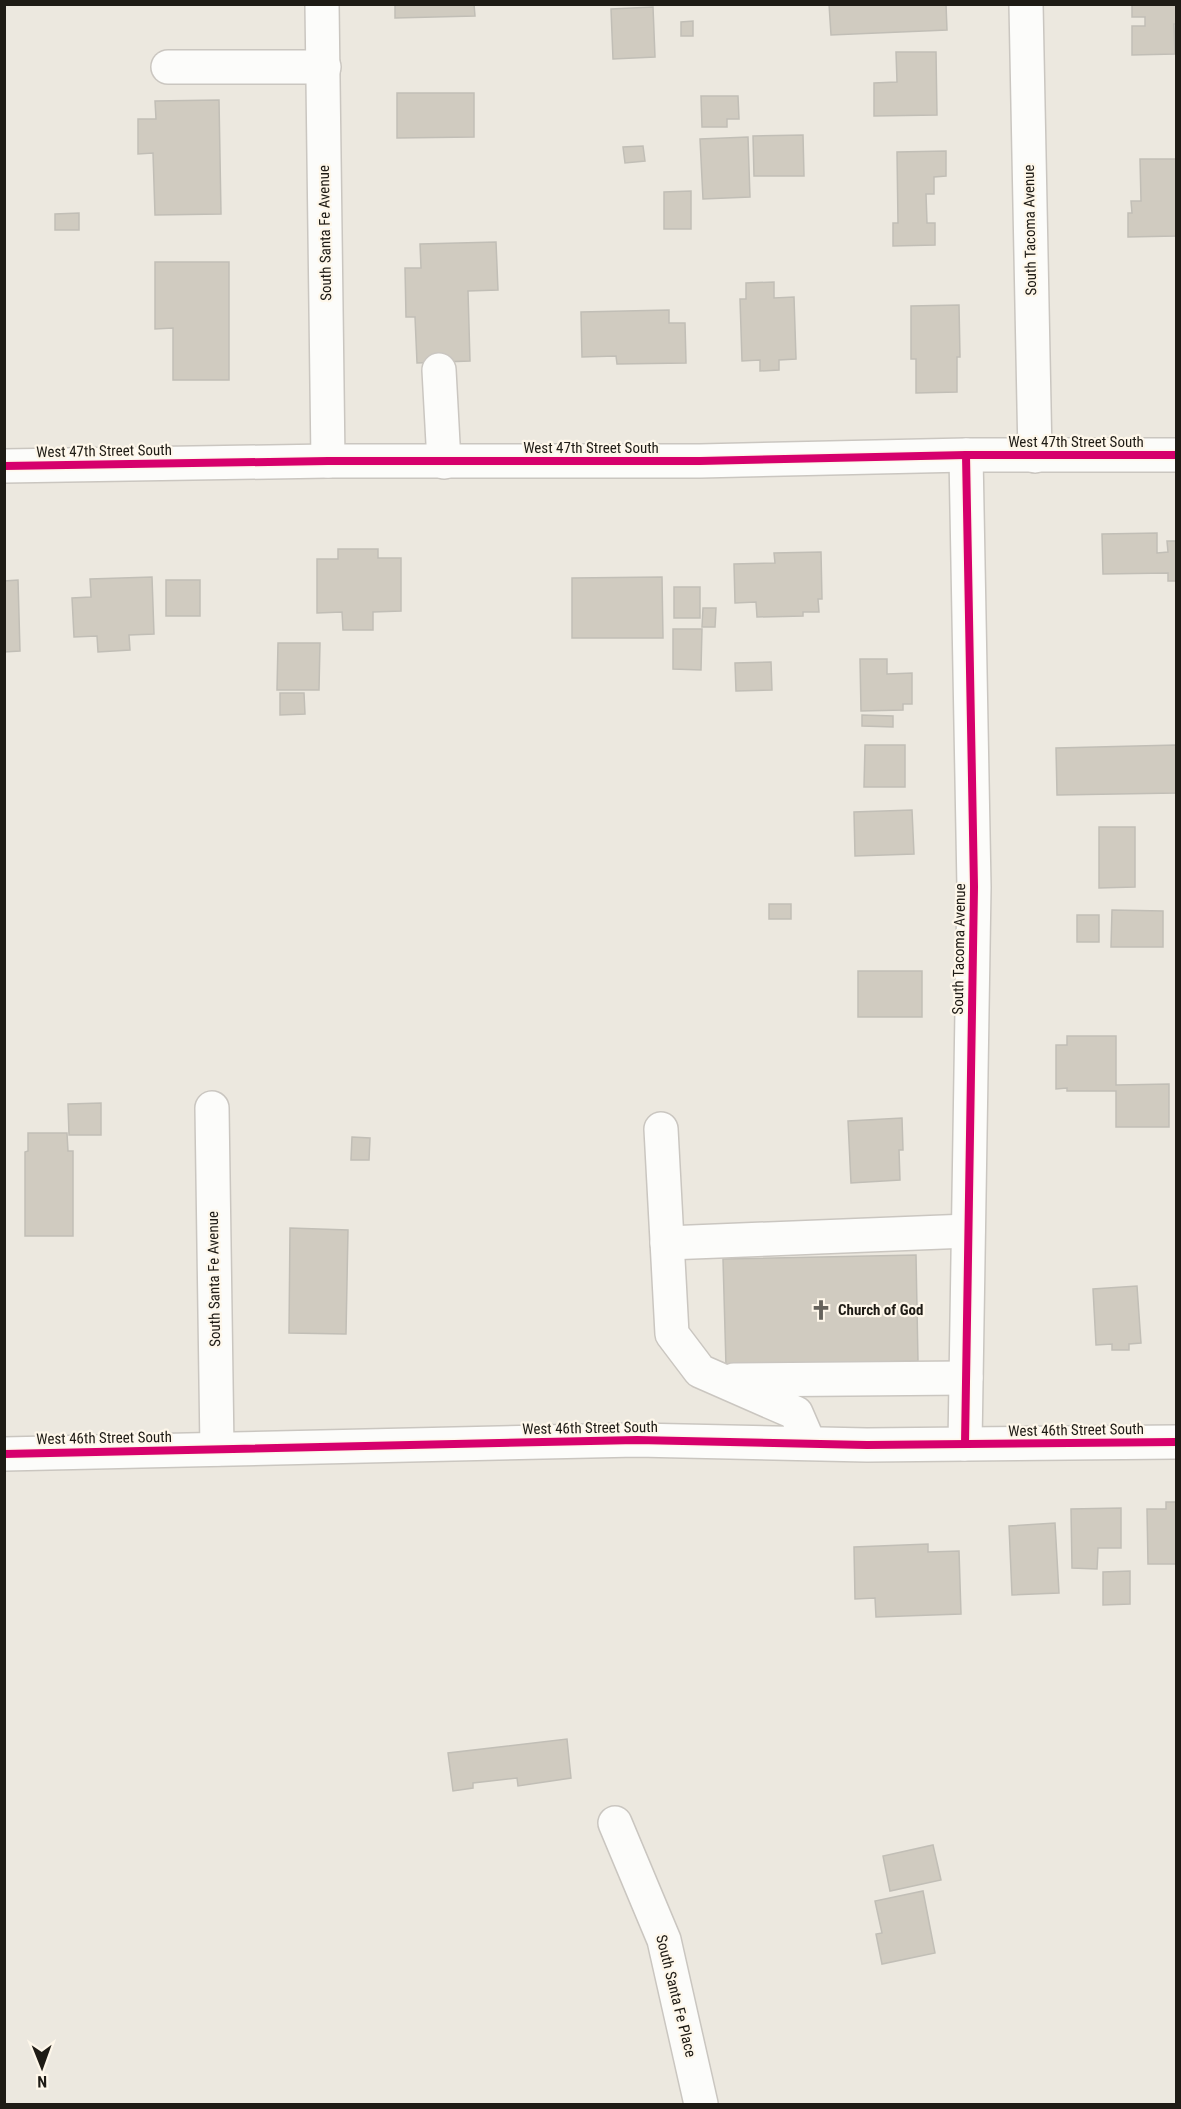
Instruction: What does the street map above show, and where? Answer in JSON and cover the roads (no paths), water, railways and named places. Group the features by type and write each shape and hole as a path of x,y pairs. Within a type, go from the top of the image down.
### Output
{"street":[{"name":"South Santa Fe Avenue","path":"322,4 328,461"},
{"name":"South Tacoma Avenue","path":"1026,4 1035,456"},
{"path":"168,67 324,67"},
{"path":"439,370 444,462"},
{"name":"South Tacoma Avenue","path":"965,1444 974,887 966,455"},
{"name":"West 47th Street South","path":"4,466 328,461 700,461 966,455 1176,455"},
{"name":"South Santa Fe Avenue","path":"212,1108 216,1449"},
{"path":"662,1130 672,1334 700,1371 796,1413 809,1443"},
{"path":"668,1243 968,1232"},
{"path":"720,1380 966,1378"},
{"name":"West 46th Street South","path":"4,1454 637,1440 965,1444 1176,1442"},
{"name":"South Santa Fe Place","path":"615,1823 664,1940 701,2104"}],"place":[{"name":"Church of God","path":"821,1310"}]}
